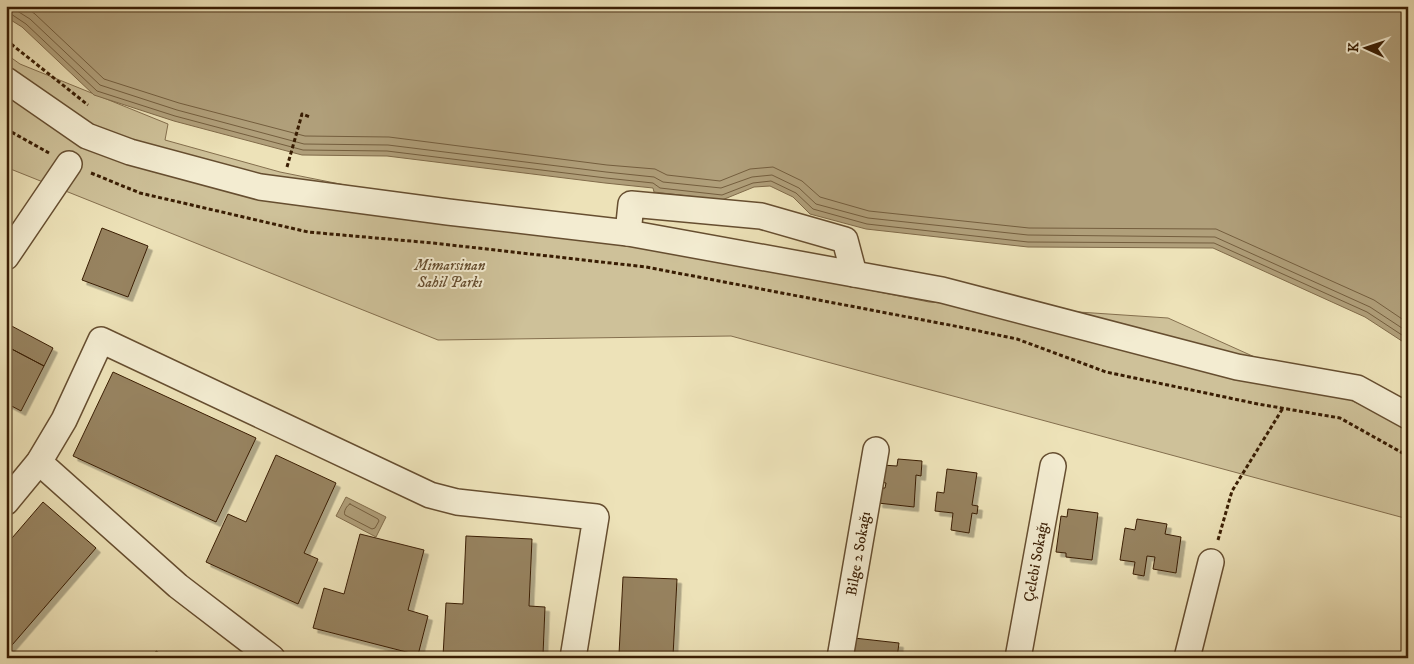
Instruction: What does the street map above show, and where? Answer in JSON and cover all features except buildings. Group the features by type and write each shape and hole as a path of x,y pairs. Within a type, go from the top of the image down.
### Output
{"street":[{"path":"6,80 87,136 130,152 260,187 628,233 942,290 1236,367 1357,388 1408,416"},
{"path":"6,256 69,164"},
{"path":"628,233 631,204 761,216 845,240 854,274"},
{"path":"6,502 39,462 64,420 101,340 430,495 457,502 596,517 573,658"},
{"name":"Bilge 2 Sokağı","path":"840,658 876,450"},
{"path":"39,462 178,586 272,658"},
{"name":"Çelebi Sokağı","path":"1018,658 1053,466"},
{"path":"1187,658 1212,562"}],"path":[{"path":"6,40 93,109"},
{"path":"282,190 290,152 302,114 310,117"},
{"path":"6,130 69,164 140,193 308,232 434,243 646,267 989,333 1017,339 1106,372 1340,418 1408,456"},
{"path":"1212,562 1232,491 1283,408"}],"green space":[{"name":"Mimarsinan Sahil Parkı","path":"6,54 20,64 168,124 165,140 280,172 929,302 1168,318 1408,426 1408,519 731,336 438,340 6,167"}],"water":[{"path":"6,6 1408,6 1408,345 1365,317 1213,248 1028,247 866,229 810,214 793,197 770,186 754,187 722,200 654,192 653,188 387,156 302,155 174,121 94,95 22,27 6,17"},
{"path":"346,497 386,517 376,537 336,516"}]}
